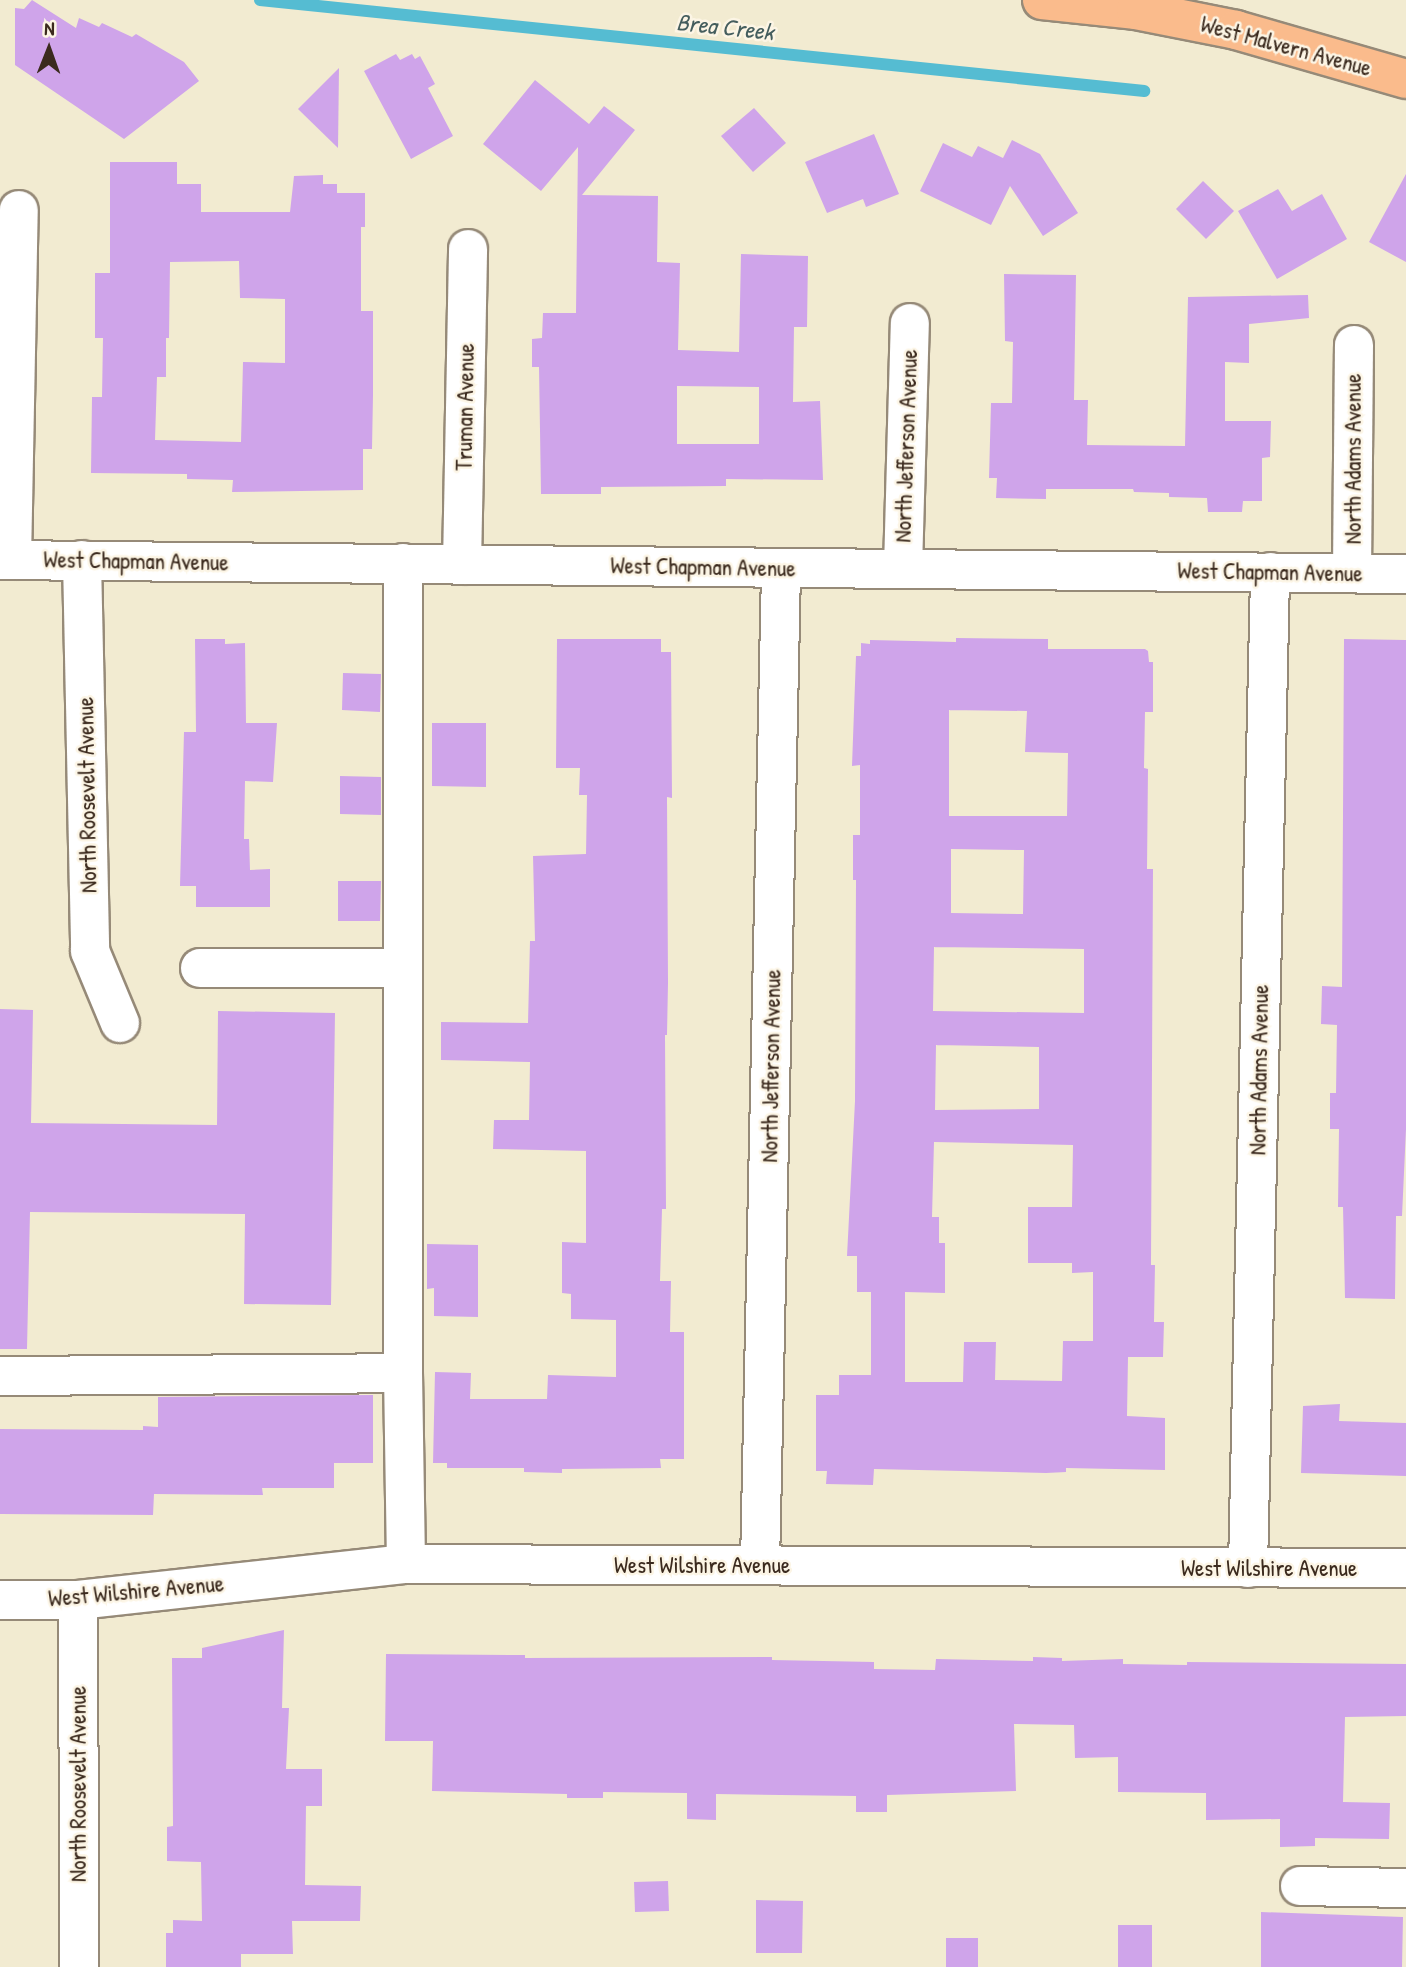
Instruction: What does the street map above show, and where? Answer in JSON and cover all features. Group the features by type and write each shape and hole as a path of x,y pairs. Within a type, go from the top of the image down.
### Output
{"main road":[{"name":"West Malvern Avenue","path":"1042,0 1136,10 1236,30 1406,79"}],"street":[{"path":"6,560 19,210"},
{"name":"Truman Avenue","path":"462,565 467,249"},
{"name":"North Jefferson Avenue","path":"903,568 910,323"},
{"name":"North Adams Avenue","path":"1353,573 1354,345"},
{"name":"West Chapman Avenue","path":"6,560 1406,574"},
{"name":"North Roosevelt Avenue","path":"82,560 90,951 120,1023"},
{"path":"403,564 402,1373 406,1564"},
{"name":"North Jefferson Avenue","path":"760,1565 781,568"},
{"name":"North Adams Avenue","path":"1248,1568 1270,572"},
{"path":"200,968 403,968"},
{"path":"0,1376 402,1373"},
{"name":"West Wilshire Avenue","path":"0,1600 78,1600 406,1564 1406,1568"},
{"name":"North Roosevelt Avenue","path":"78,1600 79,1967"},
{"path":"1300,1886 1406,1888"}],"building":[{"path":"32,0 76,28 79,18 99,27 102,23 132,37 136,34 184,62 199,81 124,139 15,65 15,8 24,9"},
{"path":"396,54 400,60 412,54 415,59 420,56 435,84 428,88 453,136 411,159 364,71"},
{"path":"339,68 338,148 298,109"},
{"path":"535,80 589,124 604,106 635,130 582,195 658,196 657,262 680,263 678,350 739,352 741,254 808,256 807,327 794,327 793,402 820,401 823,480 726,479 726,486 601,487 601,494 541,494 539,367 532,367 532,339 542,338 543,313 576,313 578,147 541,191 483,144","holes":["677,386 759,387 759,444 677,444"]},
{"path":"754,108 786,143 753,172 721,136"},
{"path":"874,134 899,194 866,207 863,199 827,213 805,162"},
{"path":"1012,140 1040,154 1078,213 1043,236 1010,186 991,225 920,191 943,143 972,157 978,146 1003,158"},
{"path":"110,162 177,162 177,184 201,184 201,212 290,212 294,176 323,175 323,184 337,184 337,193 365,193 365,227 361,227 361,311 373,311 373,395 372,449 363,449 363,490 232,492 233,480 187,479 187,474 91,473 92,397 102,397 103,338 95,338 95,273 110,273","holes":["239,261 240,298 285,299 285,363 243,362 241,442 155,440 157,377 166,377 170,262"]},
{"path":"1406,174 1406,262 1369,242"},
{"path":"1203,181 1234,211 1206,239 1176,209"},
{"path":"1278,189 1292,211 1322,194 1347,239 1277,279 1238,211"},
{"path":"1004,274 1076,275 1074,400 1088,400 1087,445 1185,446 1188,297 1308,295 1309,318 1249,324 1249,363 1225,362 1225,421 1271,421 1270,457 1262,458 1262,501 1243,501 1242,512 1208,512 1207,498 1169,497 1169,493 1134,492 1133,489 1046,489 1046,499 996,498 997,478 989,478 991,403 1012,403 1013,342 1005,341"},
{"path":"956,638 1048,639 1048,649 1145,649 1148,651 1149,662 1153,662 1153,712 1145,712 1144,768 1148,769 1147,869 1153,869 1151,1265 1155,1265 1154,1322 1164,1322 1163,1357 1128,1357 1127,1416 1165,1418 1165,1470 1066,1468 1066,1472 1046,1473 874,1469 873,1485 826,1484 827,1471 816,1471 816,1395 839,1395 839,1375 871,1375 871,1292 857,1292 857,1256 847,1256 855,1101 856,880 853,880 853,835 860,835 860,765 852,766 856,656 861,656 861,643 870,644 870,640 956,642","holes":["949,710 1027,711 1025,752 1068,753 1067,816 949,816","951,849 1024,850 1023,914 951,913","934,947 1084,949 1084,1013 933,1011","936,1045 1039,1047 1039,1109 935,1110","934,1142 1073,1145 1072,1207 1028,1207 1028,1263 1072,1263 1072,1273 1093,1272 1093,1341 1063,1341 1062,1381 995,1380 996,1342 964,1342 963,1382 905,1382 905,1292 945,1293 945,1243 939,1243 939,1217 932,1217"]},
{"path":"195,639 225,639 225,644 245,643 246,723 277,723 273,782 245,781 244,839 249,839 250,870 270,869 270,907 196,907 196,886 180,886 184,732 196,732"},
{"path":"557,639 661,639 661,652 671,652 672,798 667,797 666,1209 662,1209 660,1281 671,1281 670,1332 684,1332 684,1459 660,1459 661,1468 562,1469 562,1473 524,1472 524,1468 447,1468 447,1463 433,1463 435,1372 471,1373 470,1399 547,1399 548,1375 616,1377 616,1320 571,1319 571,1294 562,1293 562,1242 586,1243 586,1151 493,1149 494,1120 529,1120 530,1062 441,1060 441,1022 528,1023 530,941 535,941 533,856 586,854 587,795 579,795 580,768 556,768"},
{"path":"1344,639 1406,640 1406,1129 1402,1216 1396,1216 1395,1299 1345,1298 1343,1207 1338,1207 1339,1129 1330,1129 1330,1093 1336,1093 1337,1025 1321,1024 1322,986 1342,987"},
{"path":"343,673 381,674 380,712 342,710"},
{"path":"432,723 486,723 486,787 432,786"},
{"path":"340,776 381,777 381,815 340,814"},
{"path":"338,881 381,881 380,921 338,921"},
{"path":"0,1009 33,1010 31,1123 217,1125 218,1011 335,1013 331,1305 244,1304 245,1214 30,1212 27,1349 0,1349"},
{"path":"427,1244 478,1245 478,1317 434,1316 434,1288 427,1289"},
{"path":"373,1395 373,1463 334,1463 334,1488 262,1488 263,1495 154,1494 153,1515 0,1514 0,1429 143,1430 143,1426 158,1427 158,1397"},
{"path":"1340,1404 1339,1421 1406,1423 1406,1476 1301,1473 1303,1406"},
{"path":"284,1630 282,1708 289,1708 286,1769 322,1769 322,1806 306,1806 305,1885 361,1886 360,1921 292,1921 293,1954 241,1954 241,1967 166,1967 166,1933 173,1933 173,1920 202,1921 201,1862 167,1861 167,1827 173,1826 172,1658 202,1658 202,1648"},
{"path":"386,1654 525,1655 525,1658 772,1657 772,1660 874,1662 874,1669 935,1670 936,1659 1033,1661 1033,1657 1062,1658 1062,1661 1123,1659 1123,1664 1406,1664 1406,1716 1345,1717 1343,1802 1390,1803 1389,1839 1315,1838 1315,1846 1280,1847 1280,1819 1206,1820 1206,1793 1118,1792 1118,1757 1075,1758 1074,1725 1014,1724 1016,1791 887,1795 887,1812 856,1812 856,1796 716,1794 716,1820 687,1819 687,1793 603,1792 603,1798 567,1798 567,1794 432,1791 433,1741 385,1741"},
{"path":"668,1881 669,1911 635,1912 634,1882"},
{"path":"756,1900 803,1901 802,1953 756,1953"},
{"path":"1261,1912 1403,1917 1402,1967 1261,1967"},
{"path":"1118,1925 1152,1925 1152,1967 1118,1967"},
{"path":"946,1938 978,1938 978,1967 946,1967"}],"waterway":[{"name":"Brea Creek","path":"260,0 1144,91"}]}
